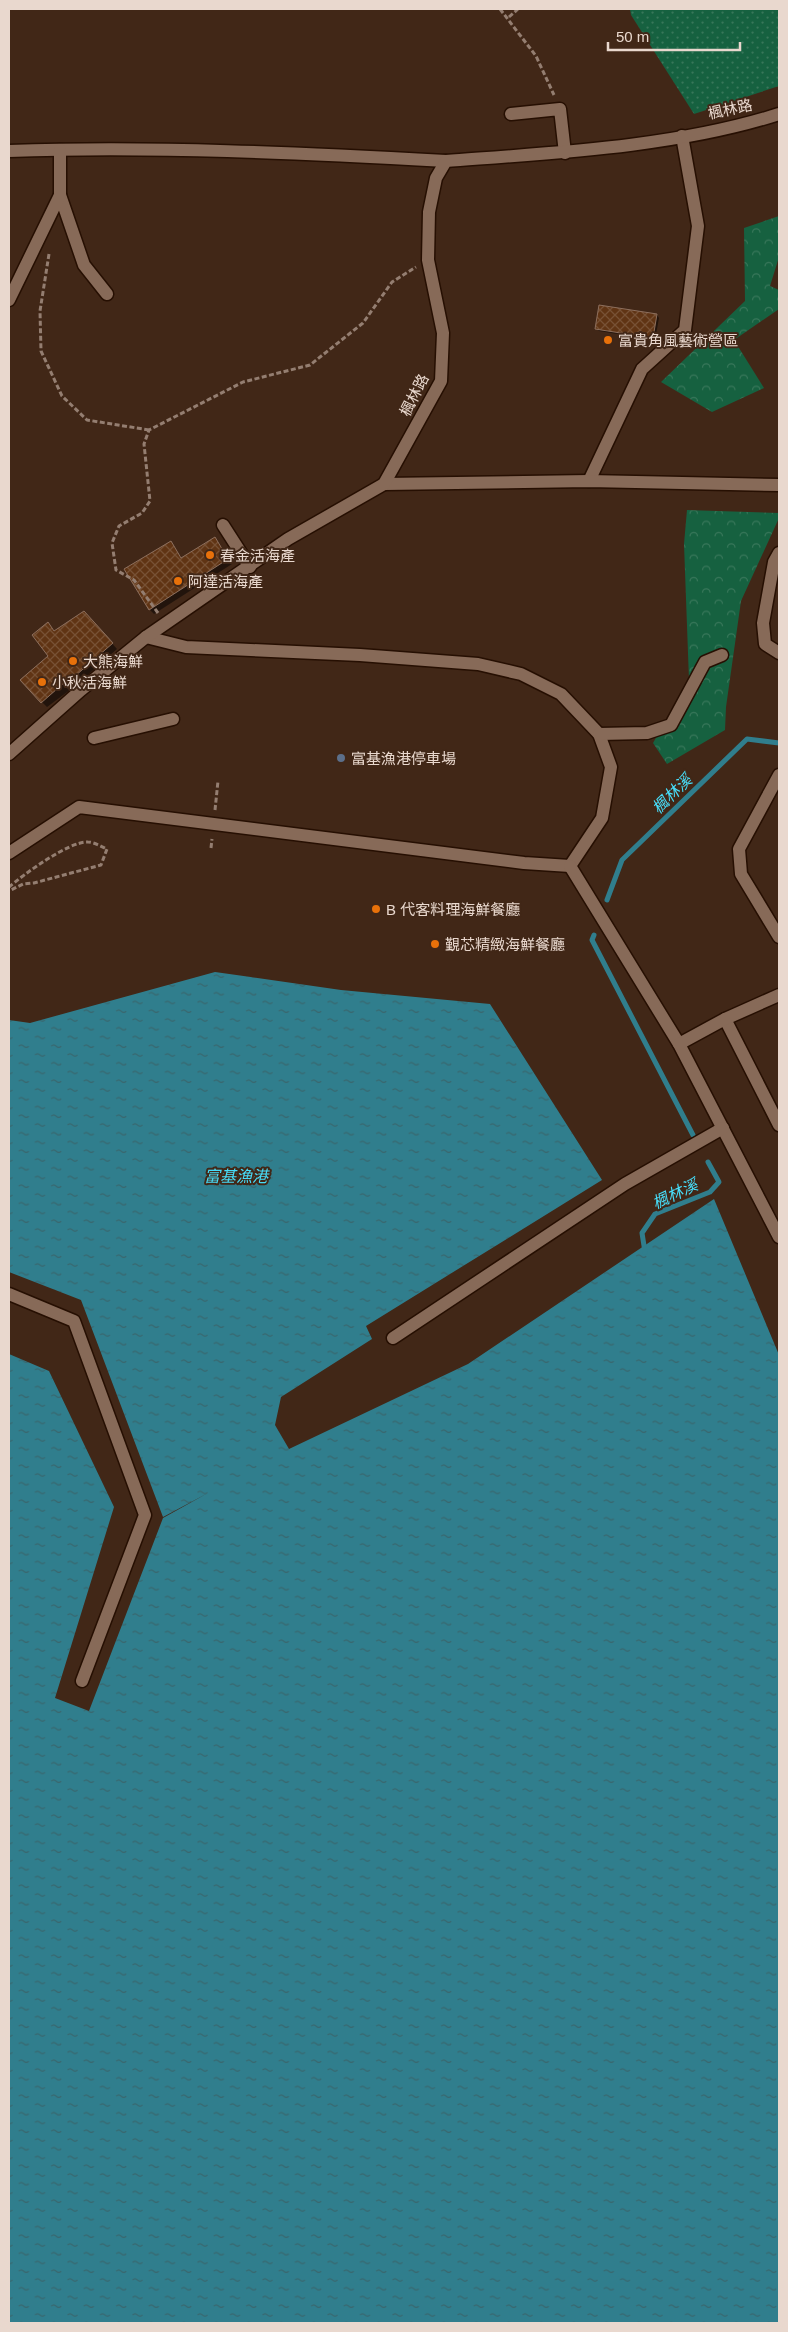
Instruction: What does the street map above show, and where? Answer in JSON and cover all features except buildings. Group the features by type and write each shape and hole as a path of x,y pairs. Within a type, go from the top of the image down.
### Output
{"street":[{"path":"510,114 560,109 566,153"},
{"name":"楓林路","path":"384,484 441,381 443,334 428,260 429,212 436,178 446,161 566,153 682,136 779,114"},
{"path":"589,481 642,369 685,330 698,226 682,136"},
{"path":"9,151 147,148 290,152 446,161"},
{"path":"60,150 60,195 84,266 107,294"},
{"path":"9,300 60,195"},
{"path":"9,754 81,690 146,637 288,539 384,484 589,481 779,484"},
{"path":"223,525 250,567"},
{"path":"779,553 774,562 763,623 765,644 779,653"},
{"path":"146,637 186,647 360,655 478,664 521,674 561,694 599,734 611,767 602,818 570,866"},
{"path":"599,734 647,733 671,725 705,662 722,655"},
{"path":"94,738 173,719"},
{"path":"779,775 739,849 741,874 779,937"},
{"path":"9,853 79,807 524,863 570,866"},
{"path":"570,866 679,1044 779,1237"},
{"path":"679,1044 725,1019 779,995"},
{"path":"725,1019 779,1125"},
{"path":"393,1338 625,1184 724,1128"},
{"path":"9,1294 74,1321 145,1515 82,1681"}],"path":[{"path":"500,9 509,17 536,56 560,109"},
{"path":"509,17 518,9"},
{"path":"41,235 50,248 40,311 41,351 62,396 87,420 149,430 243,382 310,365 363,323 392,282 428,260"},
{"path":"149,430 144,444 150,500 142,513 119,526 112,543 116,570 134,580 165,624"},
{"path":"88,842 107,849 101,865 34,883 22,884 9,889 28,871 72,846 88,842"}],"green space":[{"path":"630,9 779,9 779,86 694,114 631,15"},
{"path":"779,216 779,257 770,286 779,290 779,309 734,340 764,388 712,412 661,382 745,301 744,228"},
{"path":"687,510 779,513 779,518 741,601 726,707 725,730 667,764 653,743 689,680 684,544"}],"water":[{"name":"富基漁港","path":"215,972 341,990 490,1004 602,1180 366,1326 372,1339 281,1397 275,1425 289,1449 468,1364 714,1199 779,1355 779,2323 9,2323 9,1354 49,1371 114,1507 55,1698 89,1711 163,1518 208,1493 163,1517 81,1300 9,1272 9,1020 30,1023"}],"waterway":[{"name":"楓林溪","path":"607,900 622,860 747,739 779,743"},
{"name":"楓林溪","path":"594,935 592,940 693,1135"},
{"name":"楓林溪","path":"645,1252 642,1233 655,1214 710,1192 719,1182 708,1162"}],"place":[{"name":"富貴角風藝術營區","path":"608,340"},
{"name":"春金活海產","path":"210,555"},
{"name":"阿達活海產","path":"178,581"},
{"name":"大熊海鮮","path":"73,661"},
{"name":"小秋活海鮮","path":"42,682"},
{"name":"富基漁港停車場","path":"341,758"},
{"name":"B 代客料理海鮮餐廳","path":"376,909"},
{"name":"覲芯精緻海鮮餐廳","path":"435,944"}]}
